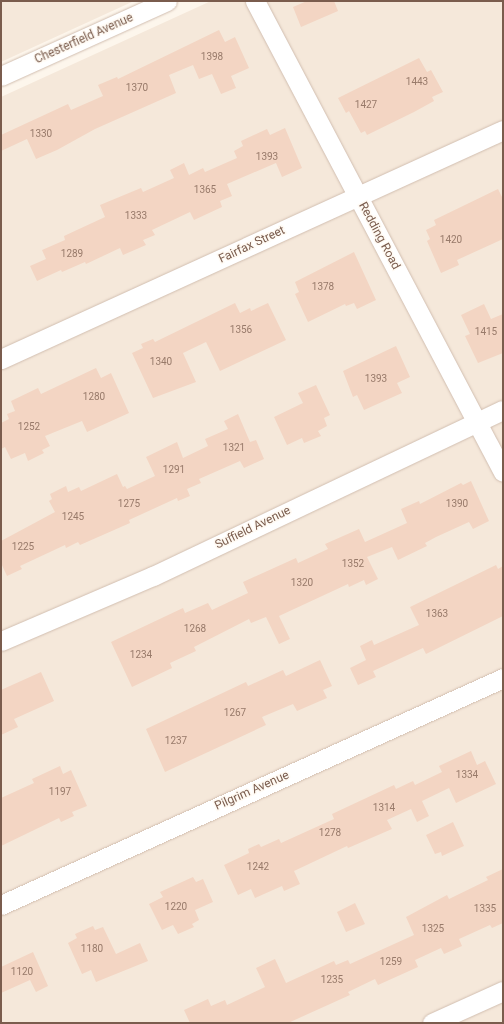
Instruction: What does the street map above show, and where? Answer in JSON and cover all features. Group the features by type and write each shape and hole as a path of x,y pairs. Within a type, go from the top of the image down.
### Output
{"street":[{"name":"Chesterfield Avenue","path":"1,76 167,1"},
{"name":"Redding Road","path":"255,1 503,472"},
{"name":"Fairfax Street","path":"1,359 503,130"},
{"name":"Suffield Avenue","path":"1,641 152,576 503,410"},
{"name":"Pilgrim Avenue","path":"1,905 503,678"},
{"path":"432,1023 503,991"}],"shaded area":[{"path":"1,1 134,1 1,62"},
{"path":"211,1 503,1 503,1023 1,1023 1,97"}],"building":[{"path":"307,1 334,1 338,11 301,27 293,7"},
{"path":"219,30 225,42 235,37 249,68 231,76 236,88 221,94 212,74 199,79 193,65 169,75 176,93 95,129 57,150 36,159 27,139 1,151 1,135 68,104 71,110 103,96 98,85 117,77 118,79"},
{"path":"419,58 427,72 431,70 443,92 432,97 434,101 414,112 367,135 365,131 361,133 349,111 346,113 338,98"},
{"path":"285,128 302,168 282,177 276,163 227,184 232,196 220,201 222,207 194,220 190,212 152,230 155,235 143,240 146,245 123,255 120,248 86,264 85,262 62,272 61,270 37,281 30,266 46,259 42,250 65,240 64,236 105,217 100,205 141,188 143,192 174,178 170,170 184,163 189,175 203,168 205,172 237,158 234,151 243,146 241,141 267,129 270,135"},
{"path":"498,189 503,199 503,239 457,260 459,265 441,273 427,241 430,239 426,230 436,225 434,220"},
{"path":"354,252 376,300 357,309 354,303 346,306 345,304 308,322 295,294 299,292 295,282"},
{"path":"235,303 240,313 250,308 251,311 268,303 286,340 220,371 206,342 183,353 196,382 153,398 132,353 143,348 141,344 153,339 155,342"},
{"path":"484,304 491,319 503,314 503,353 478,363 465,336 470,334 461,315"},
{"path":"396,346 410,377 397,383 402,393 364,410 357,395 353,397 343,371"},
{"path":"96,368 101,378 111,373 129,413 87,432 82,421 45,436 50,446 42,450 44,453 28,461 25,453 11,459 5,447 1,449 1,423 9,419 7,414 15,411 11,401 38,388 41,394"},
{"path":"316,385 330,415 324,418 327,426 318,431 321,436 304,443 302,438 287,445 274,417 303,403 298,393"},
{"path":"238,414 250,442 256,440 264,459 244,468 240,461 199,479 201,483 187,489 190,496 178,501 177,498 129,520 130,523 80,545 78,542 66,548 65,545 20,566 22,569 7,576 1,563 1,541 55,512 49,501 52,499 50,494 66,486 68,492 79,487 81,491 117,474 123,487 125,486 127,489 155,476 146,457 177,442 183,458 208,446 205,439 228,429 224,421"},
{"path":"471,481 489,521 473,529 469,522 436,537 425,543 427,546 398,560 392,547 367,557 378,579 366,585 364,580 349,587 348,584 279,616 290,639 279,644 266,617 251,623 249,619 194,647 196,651 170,663 172,668 132,687 111,642 183,608 185,613 208,603 212,610 248,593 243,582 296,558 298,563 328,549 325,544 359,529 365,542 407,523 401,509 419,501 420,504 461,483 463,485"},
{"path":"496,565 498,569 503,566 503,616 426,654 423,648 373,671 376,677 358,685 350,668 366,660 360,646 372,640 374,645 419,625 410,607"},
{"path":"320,660 332,686 323,690 327,698 297,711 293,704 262,717 266,725 165,772 146,729 246,682 248,686 283,670 286,676"},
{"path":"41,672 54,701 14,719 18,727 1,735 1,690"},
{"path":"471,751 477,765 485,761 496,784 456,803 449,788 422,801 429,816 417,822 411,809 387,820 392,829 348,848 347,846 294,871 300,884 284,891 282,886 255,898 251,889 238,895 224,865 249,853 248,849 259,844 261,847 279,839 281,843 334,819 332,814 394,785 396,789 413,781 415,785 442,772 439,766"},
{"path":"60,766 63,774 71,770 87,806 72,812 74,816 61,822 59,818 1,846 1,798 34,783 32,779"},
{"path":"453,822 464,846 442,856 441,852 435,854 426,835"},
{"path":"503,869 503,923 492,928 490,925 459,939 462,946 444,954 441,948 415,960 418,967 378,985 375,979 348,992 350,995 288,1023 190,1023 184,1010 208,999 211,1006 225,1000 227,1005 265,987 256,968 275,959 286,983 334,961 336,965 348,960 350,964 414,935 406,917 447,895 449,899 488,880 486,877"},
{"path":"193,877 196,882 203,879 213,902 195,910 199,920 192,924 194,927 178,934 173,925 162,930 149,904 163,897 160,892"},
{"path":"355,903 365,924 346,932 337,912"},
{"path":"93,926 95,930 103,927 116,954 140,943 148,961 96,982 91,970 82,974 68,943 77,938 75,934"},
{"path":"33,952 48,986 36,992 30,980 1,993 1,967"}]}
